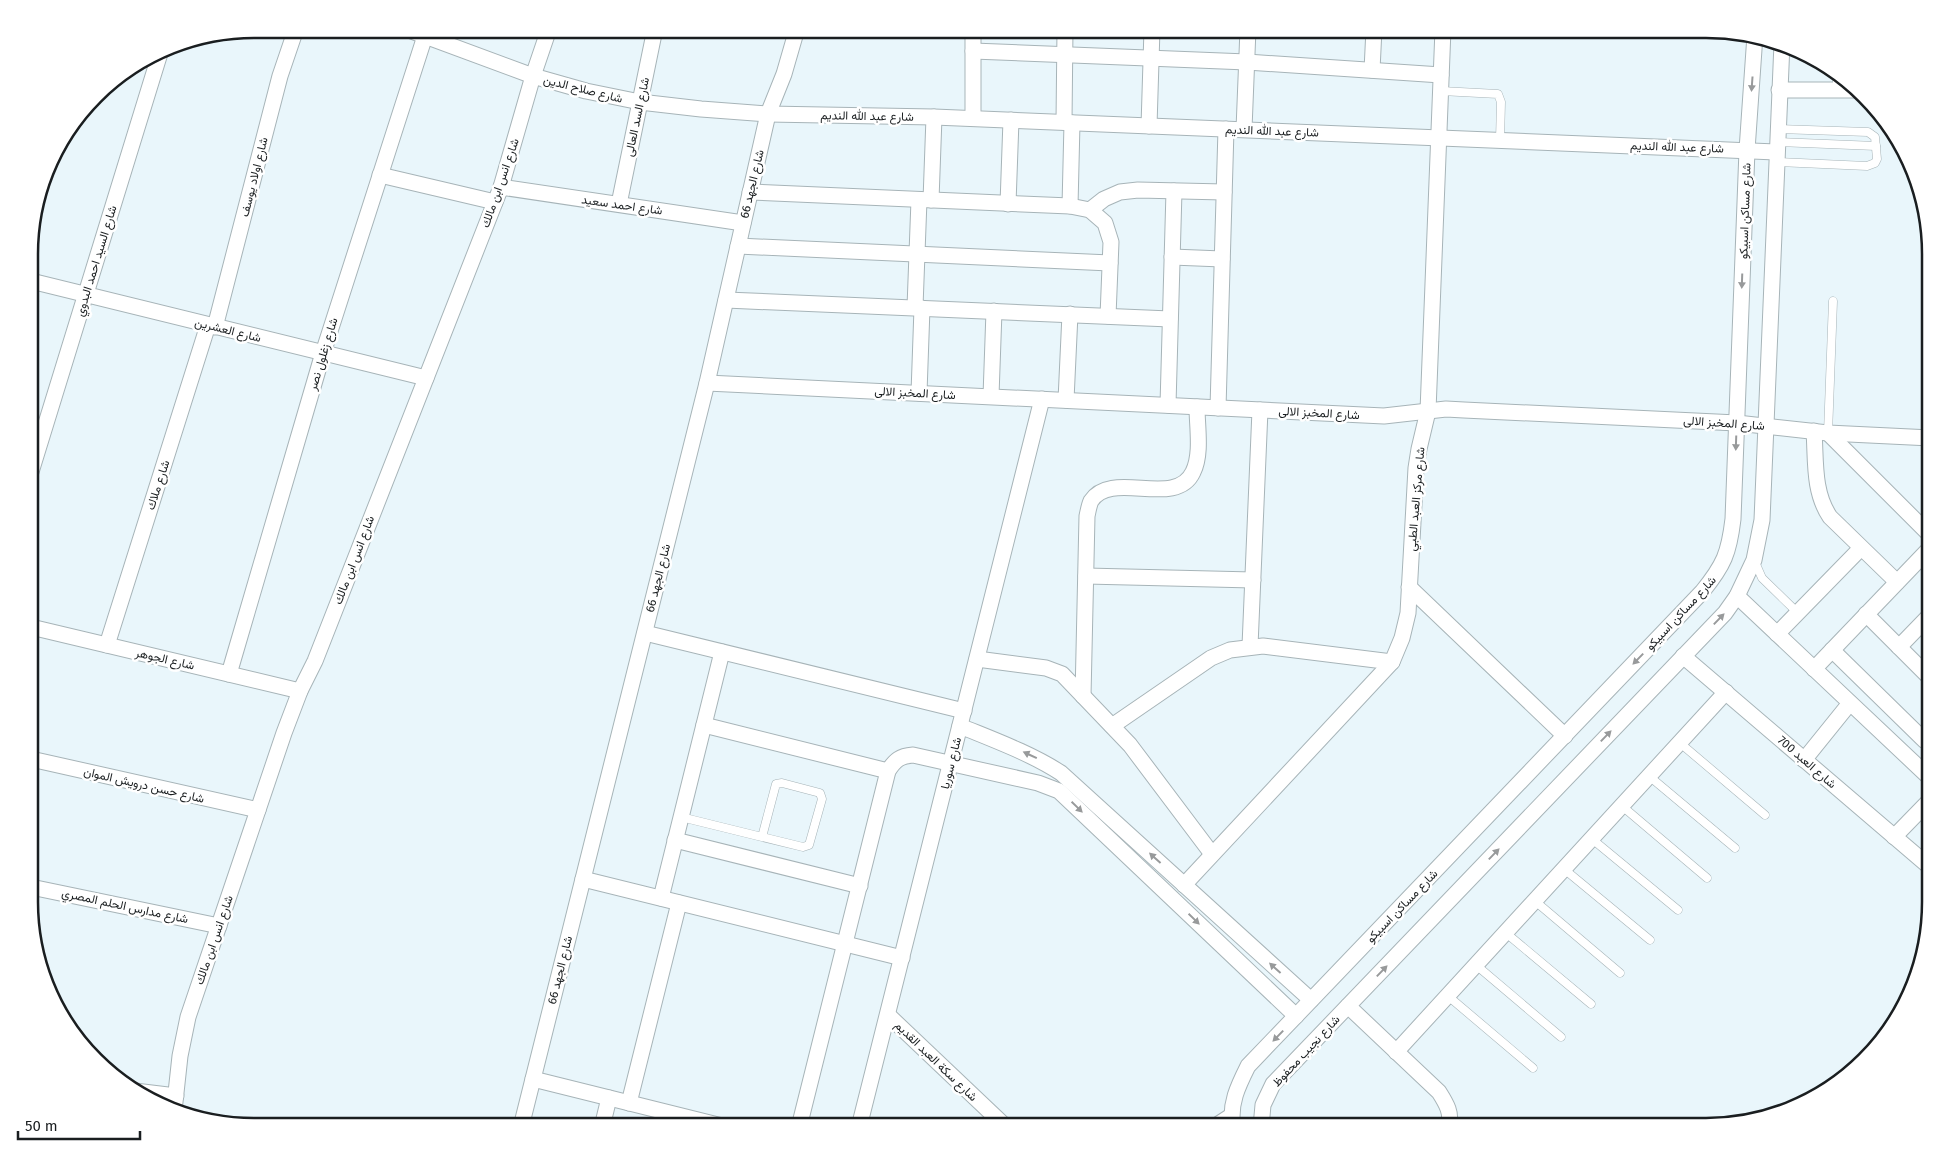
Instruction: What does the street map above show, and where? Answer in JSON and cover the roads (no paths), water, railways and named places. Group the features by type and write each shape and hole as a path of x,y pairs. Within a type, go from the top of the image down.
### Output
{"street":[{"name":"شارع اولاد يوسف","path":"212,326 275,95 293,38"},
{"name":"شارع زغلول نصر","path":"229,674 323,353 424,38"},
{"name":"شارع صلاح الدين","path":"430,38 533,76 586,91 640,102 768,114"},
{"name":"شارع انس ابن مالك","path":"175,1103 180,1056 188,1016 284,733 300,691 315,661 501,187 546,38"},
{"name":"شارع السد العالى","path":"619,204 653,38"},
{"name":"شارع الجهد 66","path":"522,1118 708,383 768,114 784,74 794,38"},
{"path":"973,38 973,118"},
{"path":"1065,38 1070,206"},
{"path":"1149,126 1152,38"},
{"path":"1244,129 1248,38"},
{"path":"1372,70 1374,38"},
{"name":"شارع مركز العبد الطبي","path":"1184,885 1392,662 1402,638 1406,621 1409,587 1416,468 1422,430 1428,411 1443,38"},
{"name":"شارع مساكن اسبيكو","path":"1311,1000 1565,736 1720,571 1730,546 1733,519 1747,150 1754,43"},
{"path":"973,51 1247,62 1441,75"},
{"path":"1450,1118 1448,1106 1439,1092 1348,1006 1725,613 1737,596 1754,560 1762,520 1782,51"},
{"name":"شارع السيد احمد البدوي","path":"38,449 158,60"},
{"path":"1779,90 1848,90"},
{"name":"شارع عبد الله النديم","path":"768,114 973,118 1747,150 1777,146"},
{"path":"919,393 917,254 934,117"},
{"path":"1008,204 1011,120"},
{"path":"1218,408 1226,129"},
{"path":"380,175 495,202"},
{"name":"شارع احمد سعيد","path":"501,187 743,222"},
{"path":"1090,210 1104,199 1120,192 1138,190 1224,192"},
{"path":"1168,405 1174,191"},
{"path":"750,192 1070,206 1090,210 1105,223 1111,242 1108,316"},
{"path":"738,246 1110,263"},
{"path":"1172,257 1222,259"},
{"name":"شارع العشرين","path":"38,283 426,378"},
{"path":"726,300 1170,319"},
{"path":"991,396 994,311"},
{"path":"1066,400 1070,314"},
{"name":"شارع ملاك","path":"107,645 212,326"},
{"name":"شارع المخبز الالى","path":"708,383 1384,416 1428,411 1464,410 1737,423 1821,432 1922,438"},
{"name":"شارع سوريا","path":"862,1118 1042,399"},
{"path":"1083,696 1090,502 1100,492 1114,488 1166,489 1181,485 1192,474 1197,459 1197,407"},
{"path":"1250,646 1260,410"},
{"path":"1821,432 1922,527"},
{"path":"1821,432 1818,494 1822,506 1830,517 1897,582"},
{"path":"1777,634 1861,548"},
{"path":"1814,669 1922,556"},
{"path":"1086,576 1253,580"},
{"path":"1409,587 1565,736"},
{"path":"1737,596 1922,771"},
{"path":"1866,614 1922,669"},
{"path":"1899,647 1922,623"},
{"name":"شارع الجوهر","path":"38,629 300,691"},
{"path":"645,633 964,711"},
{"path":"1112,726 1211,658 1230,650 1250,646 1263,646 1392,662"},
{"path":"1832,650 1922,732"},
{"path":"661,898 722,652"},
{"name":"شارع العبد 700","path":"1684,656 1922,860"},
{"path":"977,659 1054,670 1062,674 1130,745 1212,854"},
{"path":"1396,1052 1726,692"},
{"path":"1804,760 1850,703"},
{"path":"704,725 888,771"},
{"path":"960,726 1036,758 1061,773 1311,1000 1248,1066 1236,1090 1232,1118"},
{"path":"1908,758 1922,744"},
{"path":"801,1118 888,771 893,762 902,756 913,754 1038,783 1059,791 1296,1016"},
{"name":"شارع حسن درويش الموان","path":"38,761 258,810"},
{"path":"1894,837 1922,808"},
{"path":"675,840 860,886"},
{"path":"583,879 902,958"},
{"name":"شارع مدارس الحلم المصري","path":"38,888 219,926"},
{"path":"629,1103 679,903"},
{"name":"شارع نجيب محفوظ","path":"1262,1118 1263,1105 1273,1084 1348,1006"},
{"name":"شارع سكة العبد القديم","path":"888,1015 997,1118"},
{"path":"532,1079 690,1118"},
{"path":"604,1118 609,1098"}],"lane":[{"path":"1837,82 1837,90"},
{"path":"1441,91 1498,94 1502,102 1500,140"},
{"path":"1868,132 1875,137 1875,163 1868,166 1777,146 1868,132"},
{"path":"1777,146 1876,146"},
{"path":"1821,432 1833,301"},
{"path":"1754,560 1762,578 1798,613"},
{"path":"1680,743 1765,814"},
{"path":"1649,776 1735,848"},
{"path":"681,817 762,837 803,847 809,846 822,799 820,793 782,783 776,784 762,837"},
{"path":"1622,806 1707,878"},
{"path":"1592,838 1678,910"},
{"path":"1564,869 1650,940"},
{"path":"1534,901 1620,973"},
{"path":"1506,933 1591,1004"},
{"path":"1476,966 1561,1037"},
{"path":"1448,996 1533,1068"}]}
